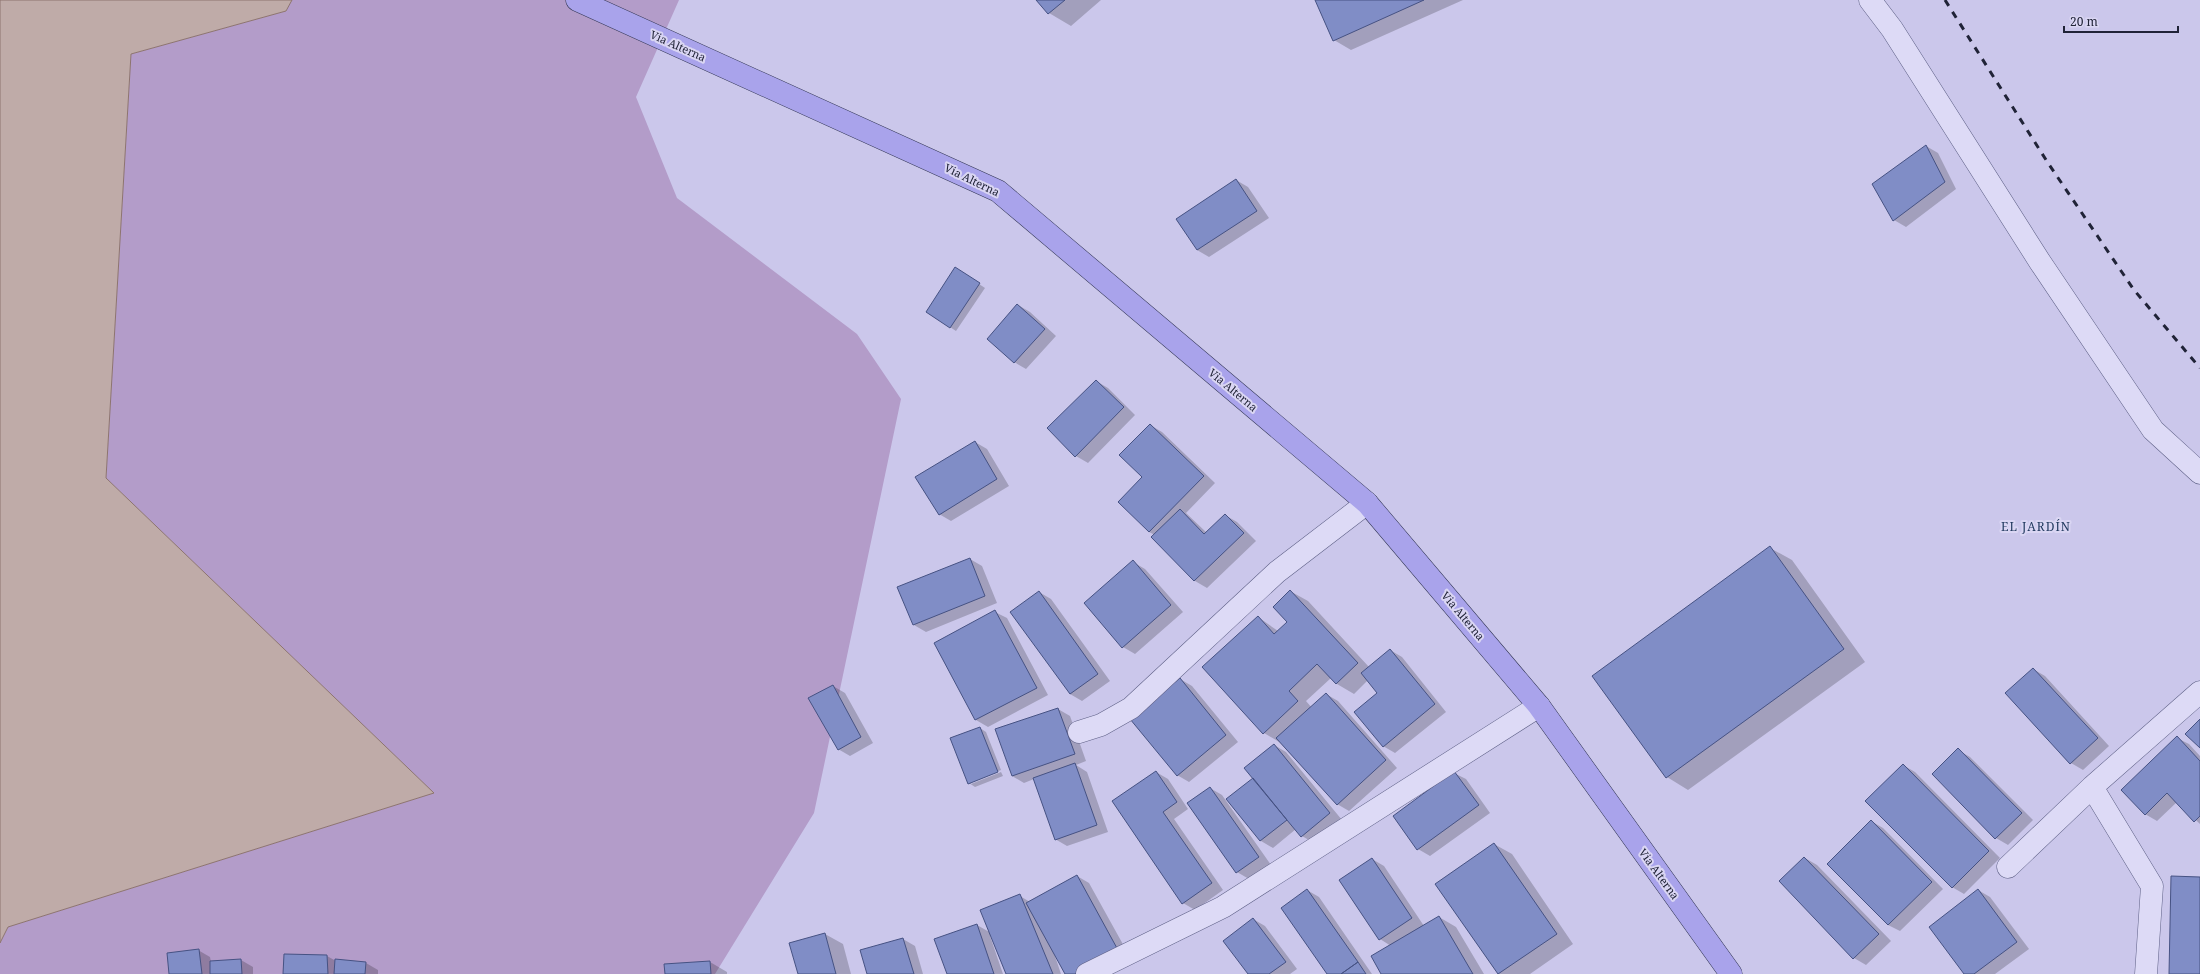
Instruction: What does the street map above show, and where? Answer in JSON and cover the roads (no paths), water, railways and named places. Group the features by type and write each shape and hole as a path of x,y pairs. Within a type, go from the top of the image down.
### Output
{"main road":[{"name":"Via Alterna","path":"577,0 998,191 1367,503 1539,706 1731,974"}],"street":[{"path":"1870,0 1892,29 2040,262 2153,430 2200,473"},
{"path":"1079,732 1101,725 1131,708 1277,572 1367,503"},
{"path":"2008,867 2092,787 2200,692"},
{"path":"1087,974 1223,907 1539,706"},
{"path":"2092,787 2152,886 2146,974"}],"railway":[{"path":"1945,0 2048,163 2134,290 2200,368"}],"district":[{"name":"EL JARDÍN","path":"2036,527"}]}
